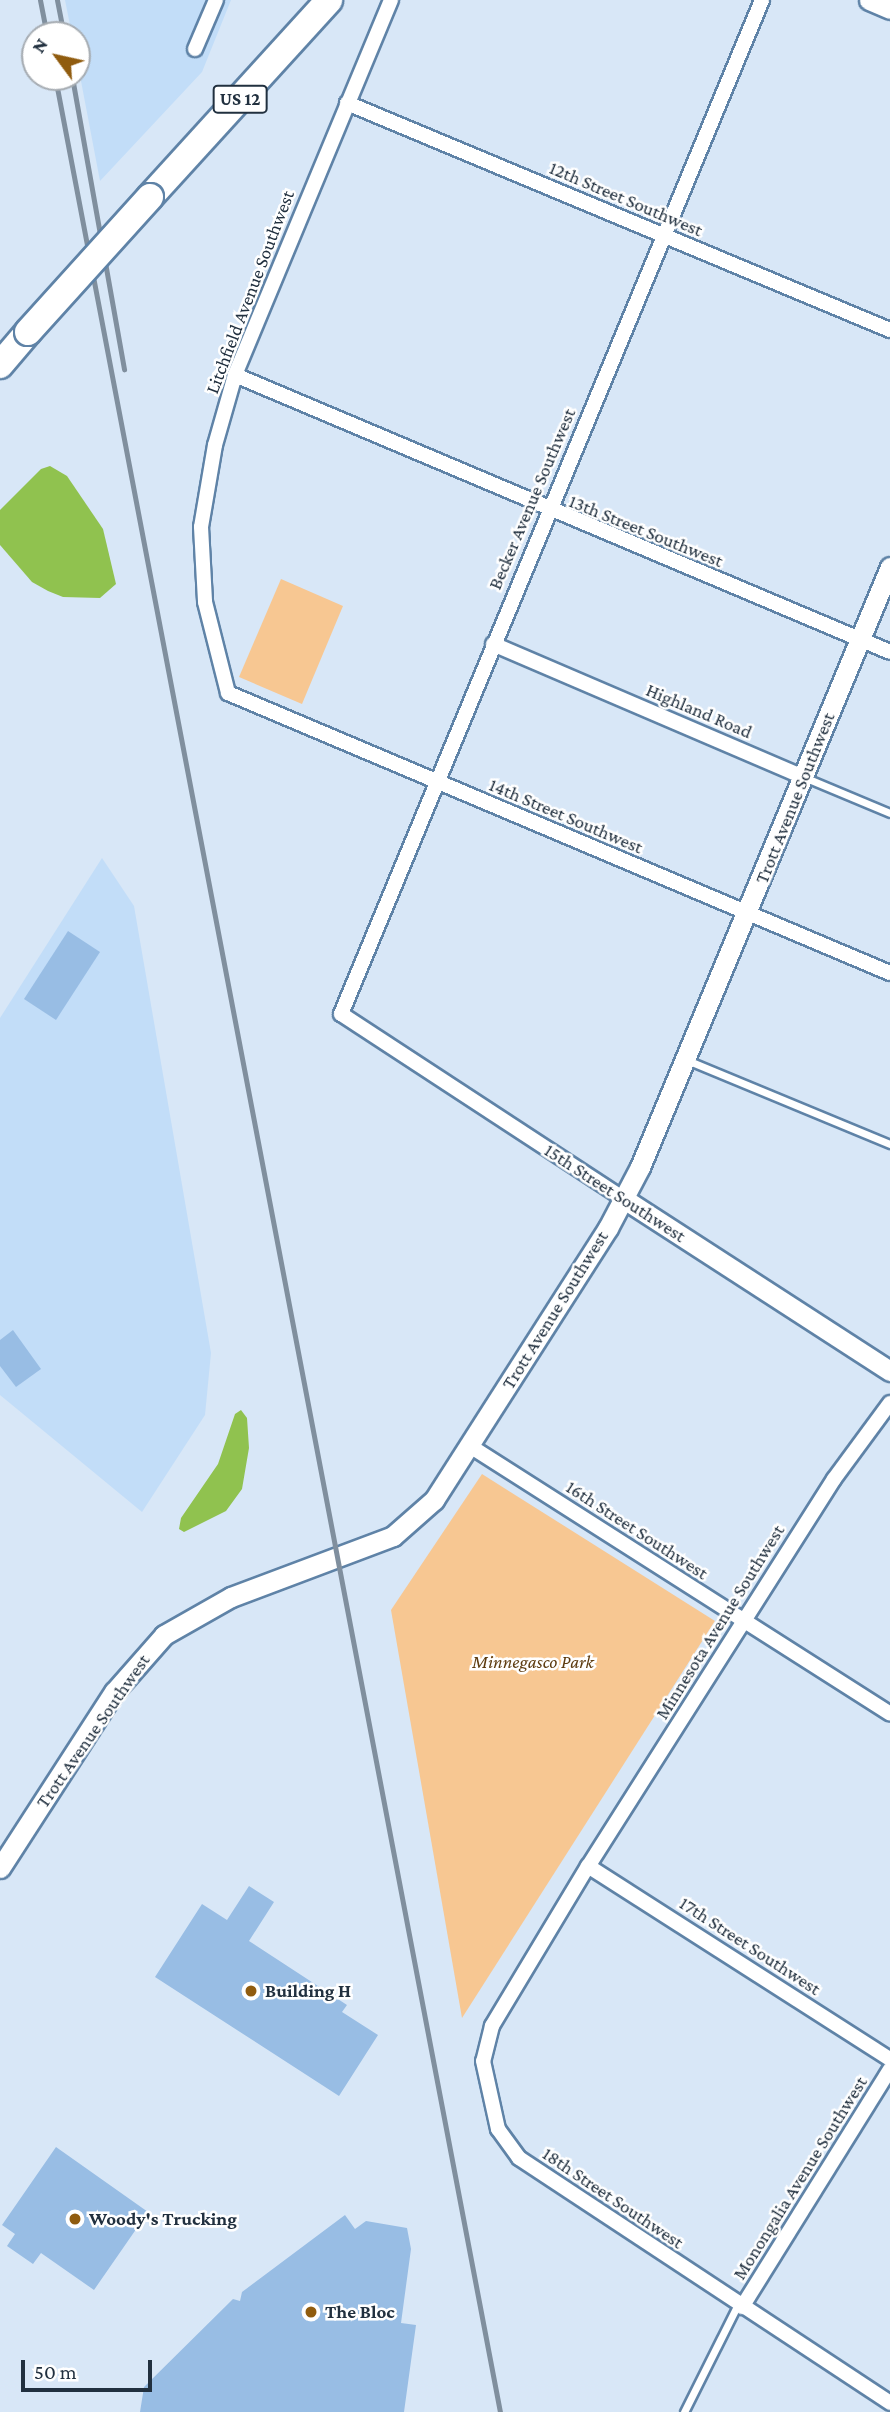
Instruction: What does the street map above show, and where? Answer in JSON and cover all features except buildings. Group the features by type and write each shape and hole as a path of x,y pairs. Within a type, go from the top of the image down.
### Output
{"highway":[{"name":"US 12","path":"0,366 329,0"}],"street":[{"path":"195,49 216,0"},
{"name":"Litchfield Avenue Southwest","path":"228,693 205,602 201,527 215,444 234,375 390,0"},
{"name":"Becker Avenue Southwest","path":"341,1014 762,0"},
{"path":"869,0 890,9"},
{"name":"12th Street Southwest","path":"347,103 890,330"},
{"name":"13th Street Southwest","path":"234,375 549,511 890,652"},
{"name":"Trott Avenue Southwest","path":"0,1868 114,1692 164,1635 231,1597 393,1536 424,1513 470,1446 624,1199 686,1059 890,567"},
{"name":"Highland Road","path":"493,645 803,777"},
{"name":"14th Street Southwest","path":"228,693 890,973"},
{"name":"15th Street Southwest","path":"341,1014 890,1371"},
{"name":"Minnesota Avenue Southwest","path":"589,1866 834,1479 890,1403"},
{"name":"16th Street Southwest","path":"470,1446 890,1714"},
{"name":"17th Street Southwest","path":"589,1866 890,2059"},
{"name":"18th Street Southwest","path":"589,1866 492,2026 484,2061 498,2129 519,2158 890,2403"},
{"name":"Monongalia Avenue Southwest","path":"740,2306 890,2068"}],"lane":[{"name":"Highland Road","path":"803,777 890,813"},
{"path":"686,1059 890,1144"},
{"path":"684,2412 740,2306"}],"shaded area":[{"path":"65,0 231,0 202,72 100,181 83,91 91,91 91,21 69,21"},
{"path":"50,466 67,476 103,529 116,584 100,598 63,597 48,591 32,582 0,545 0,510 41,469"},
{"path":"102,858 134,906 211,1353 205,1415 142,1512 0,1395 0,1018"},
{"path":"241,1410 247,1418 249,1448 242,1489 226,1511 184,1532 179,1529 181,1518 218,1464 235,1414"}],"green space":[{"path":"281,579 343,606 302,704 239,677"},
{"name":"Minnegasco Park","path":"482,1474 715,1621 462,2018 391,1610"}],"railway":[{"path":"40,0 44,21"},
{"path":"57,0 61,21"},
{"path":"58,91 500,2412"},
{"path":"74,91 124,369"}],"place":[{"name":"Building H","path":"251,1991"},
{"name":"Woody's Trucking","path":"75,2219"},
{"name":"The Bloc","path":"311,2312"}]}
